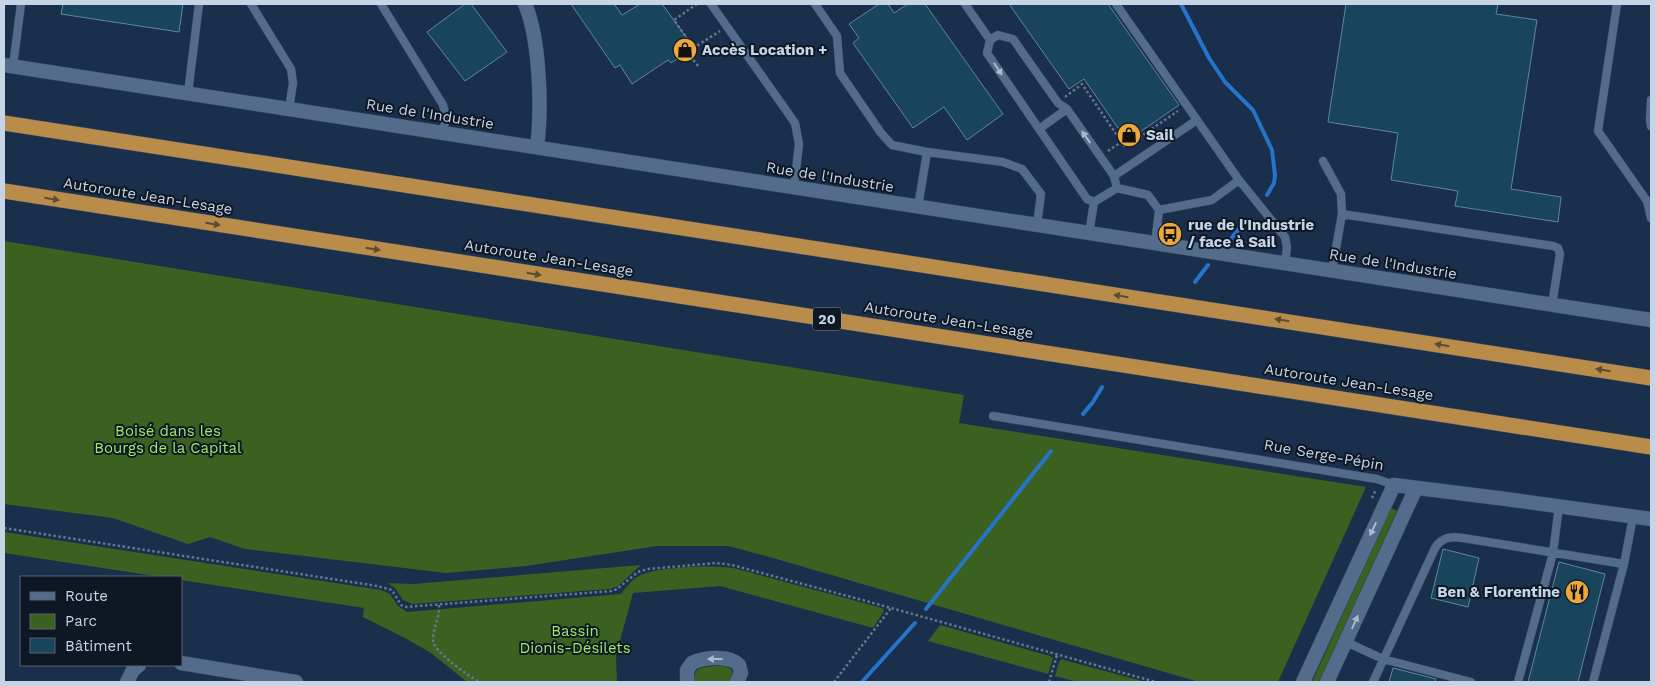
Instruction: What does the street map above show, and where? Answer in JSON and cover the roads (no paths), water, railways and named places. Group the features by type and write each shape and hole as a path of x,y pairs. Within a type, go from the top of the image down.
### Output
{"highway":[{"path":"4,123 1651,378"},
{"name":"Autoroute Jean-Lesage","path":"4,191 1651,447"}],"street":[{"path":"525,4 533,28 536,51 539,116 537,147"},
{"name":"Rue de l'Industrie","path":"8,66 1651,320"},
{"path":"1303,682 1394,485"},
{"name":"Rue Serge-Pépin","path":"1394,485 1651,520"},
{"path":"1327,682 1416,488"},
{"path":"687,682 687,670 692,662 721,659 733,660 739,665 741,672 737,682"},
{"path":"182,663 273,680 296,682"},
{"path":"127,682 133,670 138,666"}],"lane":[{"path":"8,66 21,4"},
{"path":"188,93 199,4"},
{"path":"252,4 291,69 293,83 289,109"},
{"path":"381,4 444,105 446,116 443,132"},
{"path":"711,4 795,123 800,144 794,187"},
{"path":"815,4 837,36 840,73 881,134 892,146 1003,162 1022,169 1041,194 1037,225"},
{"path":"965,4 990,40"},
{"path":"1116,4 1239,180 1285,237 1287,247 1286,264"},
{"path":"1617,4 1598,131 1649,203 1651,218"},
{"path":"1094,202 1087,199 987,52 990,40 998,35 1013,39 1058,103 1067,109 1114,176 1117,188"},
{"path":"1651,100 1651,126"},
{"path":"1039,129 1067,109"},
{"path":"1114,176 1197,120"},
{"path":"918,207 927,152"},
{"path":"1323,161 1342,199 1342,214 1332,271"},
{"path":"1159,210 1212,200 1239,180"},
{"path":"1089,234 1094,202 1117,188 1148,194 1159,210 1154,244"},
{"path":"1342,214 1556,247 1560,254 1552,305"},
{"name":"Rue Serge-Pépin","path":"993,416 1377,480 1394,485"},
{"path":"1518,682 1553,553 1559,506"},
{"path":"1593,682 1624,564 1633,517"},
{"path":"1372,682 1440,541 1449,537 1463,538 1624,564"},
{"path":"1346,642 1383,659 1470,682"}],"waterway":[{"path":"1181,4 1209,58 1225,82 1253,110 1272,150 1275,175 1274,183 1267,195"},
{"path":"1230,240 1246,220"},
{"path":"1195,282 1208,265"},
{"path":"1083,414 1102,387"},
{"path":"926,609 1051,451"},
{"path":"862,682 915,623"}],"place":[{"name":"Accès Location +","path":"685,50"},
{"name":"Sail","path":"1129,135"},
{"name":"rue de l'Industrie / face à Sail","path":"1170,234"},
{"name":"Ben & Florentine","path":"1577,592"}],"park label":[{"name":"Boisé dans les Bourgs de la Capital","path":"168,440"},
{"name":"Bassin Dionis-Désilets","path":"575,640"}]}
